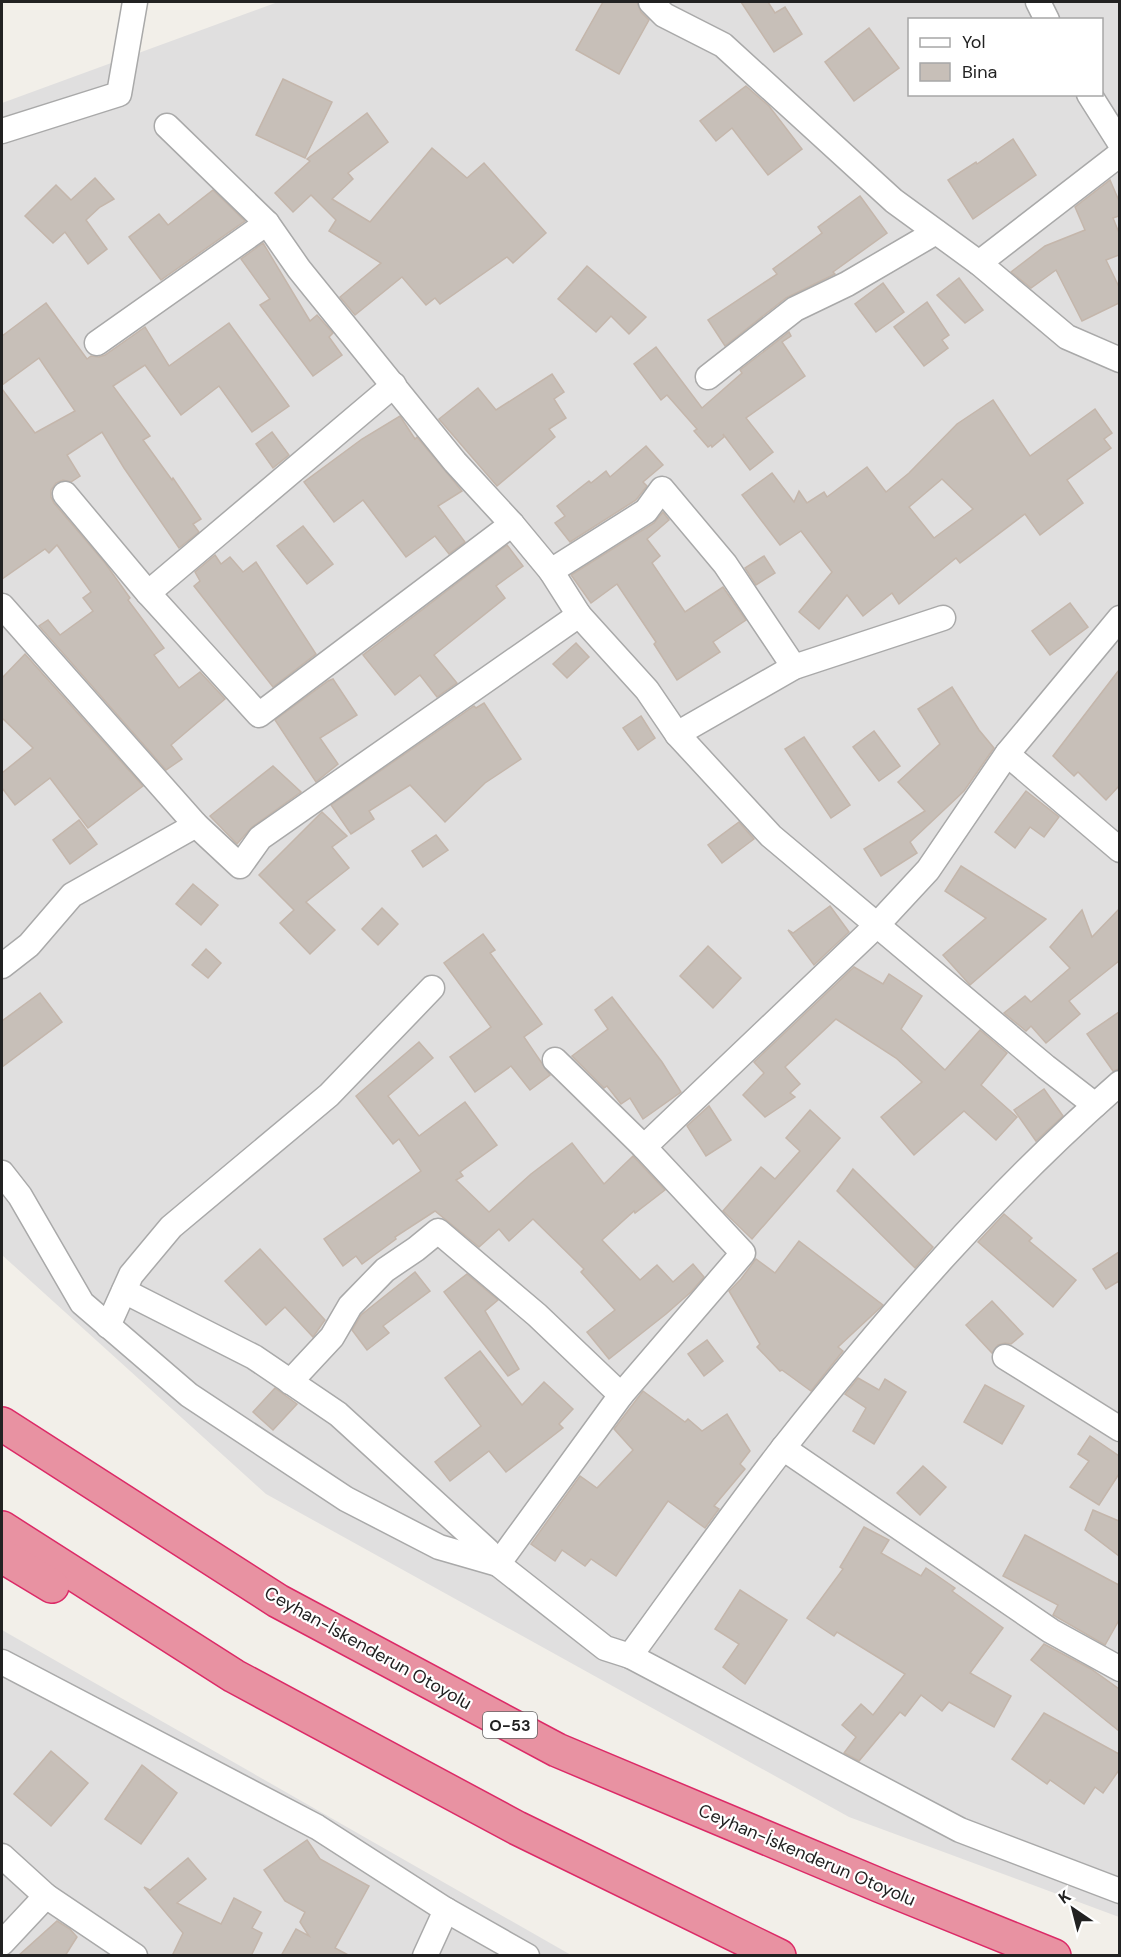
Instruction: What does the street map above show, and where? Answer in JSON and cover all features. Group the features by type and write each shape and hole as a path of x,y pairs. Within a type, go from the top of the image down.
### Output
{"highway":[{"name":"Ceyhan-İskenderun Otoyolu","path":"2,1424 278,1601 557,1750 881,1887 1054,1956"},
{"path":"2,1528 234,1676 517,1828"},
{"path":"2,1556 232,1691 779,1956"}],"street":[{"path":"2,131 119,94 135,2"},
{"path":"651,2 664,15 723,45 894,201 979,263 1067,337 1119,360"},
{"path":"1038,2 1046,18"},
{"path":"1090,96 1119,143"},
{"path":"167,126 267,223 299,269 455,462 551,571 579,615 647,690 677,734 771,836 876,926 1095,1105"},
{"path":"979,263 1119,154"},
{"path":"97,343 267,223"},
{"path":"708,377 795,309 847,284 936,232"},
{"path":"148,593 394,385"},
{"path":"551,571 646,510 662,489 725,564 794,667"},
{"path":"65,494 148,593 259,715 512,524"},
{"path":"2,606 196,825 240,866 260,838 579,615"},
{"path":"677,734 794,667 943,618"},
{"path":"644,1147 876,926 928,870 1007,754 1119,618"},
{"path":"1007,754 1119,850"},
{"path":"2,966 29,945 72,895 196,825"},
{"path":"108,1326 131,1275 171,1227 329,1095 432,988"},
{"path":"498,1564 621,1395 743,1253 644,1147 555,1060"},
{"path":"630,1656 783,1448 879,1330 972,1226 1119,1083"},
{"path":"2,1173 20,1196 82,1303 189,1395 346,1499 439,1548 498,1564"},
{"path":"290,1382 332,1337 351,1306 385,1270 438,1231 537,1315 621,1395"},
{"path":"124,1291 254,1357 338,1414 487,1550 498,1564 605,1648 630,1656 960,1830 1119,1891"},
{"path":"1005,1357 1119,1429"},
{"path":"783,1448 1051,1630 1119,1669"},
{"path":"2,1662 317,1827 446,1910 527,1956"},
{"path":"2,1856 46,1896 131,1955"},
{"path":"2,1942 46,1896"},
{"path":"425,1956 446,1910"}],"shaded area":[{"path":"278,2 1119,2 1119,1917 849,1817 266,1494 2,1255 2,103"},
{"path":"2,1630 571,1955 2,1955"}],"building":[{"path":"603,2 637,2 641,12 649,20 619,74 576,50"},
{"path":"741,2 768,2 775,13 785,7 802,34 774,52"},
{"path":"869,28 899,68 854,101 825,62"},
{"path":"283,79 332,102 305,158 256,135"},
{"path":"746,86 769,106 802,149 768,175 732,128 716,141 700,121"},
{"path":"367,113 388,142 348,173 353,179 332,199 370,222 432,148 467,178 484,163 546,233 513,263 507,257 440,304 435,298 426,305 402,277 355,315 340,297 381,263 329,231 336,220 311,195 293,212 275,193 310,161 307,159"},
{"path":"1013,139 1036,175 973,219 948,180 976,162 977,164"},
{"path":"95,178 114,199 100,207 86,220 107,249 88,264 65,232 53,243 25,216 56,185 71,200"},
{"path":"1110,180 1119,201 1119,216 1113,218 1119,233 1119,255 1106,260 1119,287 1119,303 1082,321 1056,270 1031,288 1011,272 1045,246 1085,230 1075,207"},
{"path":"213,190 245,221 161,280 129,237 159,214 168,225"},
{"path":"860,196 887,233 833,272 835,274 786,298 725,346 708,320 777,274 773,269 822,233 818,227"},
{"path":"263,243 310,321 317,315 333,333 329,337 342,355 313,376 260,305 270,299 241,259"},
{"path":"587,266 646,317 629,334 611,316 596,332 558,299"},
{"path":"959,278 983,310 965,323 937,295"},
{"path":"883,283 904,312 876,332 855,304"},
{"path":"927,302 949,335 942,340 948,348 924,366 894,327"},
{"path":"46,303 87,359 91,356 105,355 145,327 169,366 229,323 289,406 252,432 219,386 181,415 145,365 113,386 150,436 143,440 201,519 193,524 199,532 179,548 102,432 67,455 80,476 71,482 63,480 56,483 51,490 54,503 105,563 130,598 128,600 164,648 154,655 179,688 200,672 225,699 171,745 182,759 166,770 39,626 48,620 60,635 93,611 83,598 91,592 57,545 49,553 45,549 2,579 2,389 35,433 75,411 39,358 2,385 2,336"},
{"path":"789,332 791,336 782,342 805,376 746,418 773,452 750,470 723,434 724,437 712,447 711,445 708,447 694,431 697,429 667,395 661,400 634,364 656,347 702,408 742,373 740,370"},
{"path":"552,374 564,392 554,399 566,418 549,429 555,437 497,486 439,419 478,388 496,410"},
{"path":"993,400 1030,456 1095,409 1112,433 1104,439 1111,448 1067,480 1083,503 1040,535 1025,514 960,563 956,558 899,604 892,593 863,616 847,595 819,629 799,612 832,572 801,531 780,545 742,495 772,473 794,502 799,491 807,503 824,492 827,497 867,467 886,492 909,473 957,424","holes":["942,479 973,509 934,538 909,507"]},
{"path":"400,416 415,439 417,437 462,491 438,506 465,542 449,554 435,536 406,557 363,500 334,522 304,482 362,439"},
{"path":"272,432 289,455 273,468 256,444"},
{"path":"646,446 663,465 643,482 647,486 636,500 570,542 555,523 565,516 557,506 606,471 610,477"},
{"path":"663,512 669,520 647,539 660,556 652,563 685,612 723,587 746,620 713,642 720,652 677,680 654,644 656,642 617,584 591,603 571,575 654,523"},
{"path":"303,526 333,564 307,584 277,546"},
{"path":"507,545 523,566 496,586 505,598 434,655 457,683 437,697 420,675 395,695 363,655"},
{"path":"215,555 221,564 230,557 243,572 256,562 316,654 273,687 194,586 200,581 195,572"},
{"path":"764,556 775,573 756,585 745,568"},
{"path":"1070,603 1088,627 1050,655 1032,631"},
{"path":"576,643 589,657 567,678 553,664"},
{"path":"25,654 143,786 88,828 50,778 15,805 2,788 2,773 33,748 2,718 2,678"},
{"path":"1119,670 1119,786 1106,800 1078,772 1074,776 1053,756"},
{"path":"333,679 357,715 320,738 338,764 316,782 275,720"},
{"path":"952,687 979,730 994,748 964,791 910,842 917,853 881,876 864,849 925,811 898,782 940,744 918,709"},
{"path":"484,703 521,759 485,783 445,822 410,785 369,811 374,819 351,834 331,805 474,706 476,708"},
{"path":"641,716 655,738 638,750 623,728"},
{"path":"874,731 900,766 879,781 853,747"},
{"path":"804,737 850,805 831,818 785,749"},
{"path":"273,766 301,792 252,827 237,844 210,816"},
{"path":"1026,791 1059,817 1044,837 1030,827 1015,848 995,832"},
{"path":"322,812 347,836 332,847 349,868 306,902 335,930 310,954 280,923 294,910 259,875"},
{"path":"79,820 97,844 70,864 53,840"},
{"path":"739,822 754,839 722,863 708,845"},
{"path":"436,835 448,850 423,867 412,851"},
{"path":"961,866 1046,919 970,985 943,955 986,918 945,891"},
{"path":"193,884 218,905 201,925 176,904"},
{"path":"830,906 849,932 814,965 788,930 793,933"},
{"path":"382,908 398,924 378,945 362,929"},
{"path":"1119,909 1119,961 1069,1001 1080,1014 1046,1043 1031,1026 1026,1031 1004,1013 1025,996 1031,1002 1070,968 1050,947 1082,910 1092,937"},
{"path":"483,934 495,950 490,953 542,1024 524,1037 550,1075 530,1090 511,1066 475,1092 450,1057 491,1027 444,963"},
{"path":"708,946 741,978 713,1008 680,976"},
{"path":"206,949 221,963 208,978 192,965"},
{"path":"854,967 883,984 889,974 922,996 901,1029 945,1070 980,1030 1007,1053 981,1085 1017,1117 996,1140 964,1111 914,1155 881,1117 922,1082 896,1058 836,1019 785,1067 800,1084 790,1093 795,1097 765,1117 743,1095 764,1073 754,1062"},
{"path":"40,993 62,1022 2,1067 2,1021"},
{"path":"612,997 662,1062 681,1092 643,1119 630,1098 621,1104 607,1086 604,1088 572,1056 608,1029 595,1010"},
{"path":"1119,1012 1119,1069 1113,1071 1087,1034"},
{"path":"419,1042 433,1058 388,1096 419,1136 465,1102 497,1145 460,1172 463,1176 456,1180 489,1212 531,1174 572,1143 604,1184 633,1156 665,1190 635,1213 634,1211 602,1240 640,1280 657,1265 673,1282 693,1264 704,1277 666,1314 609,1359 587,1332 615,1310 581,1272 584,1269 533,1219 509,1241 499,1229 479,1247 435,1211 395,1237 396,1239 362,1264 356,1256 343,1266 324,1239 421,1171 399,1139 393,1144 356,1096"},
{"path":"1044,1089 1063,1116 1036,1141 1014,1110"},
{"path":"709,1106 731,1140 706,1156 687,1126"},
{"path":"810,1110 840,1138 752,1239 723,1211 761,1167 775,1179 800,1151 786,1138"},
{"path":"853,1169 933,1247 915,1268 837,1191"},
{"path":"1004,1214 1032,1238 1029,1241 1076,1280 1053,1307 978,1242"},
{"path":"799,1241 883,1305 838,1347 843,1351 811,1391 782,1370 780,1371 757,1347 760,1344 729,1291 756,1259 775,1273"},
{"path":"260,1249 325,1320 313,1337 285,1307 266,1325 225,1281"},
{"path":"1119,1252 1119,1281 1106,1289 1093,1269"},
{"path":"415,1272 430,1291 383,1326 389,1333 367,1350 352,1330 361,1315"},
{"path":"467,1274 498,1300 485,1311 519,1369 508,1376 444,1292"},
{"path":"992,1301 1023,1334 1011,1344 998,1345 992,1353 966,1325"},
{"path":"707,1340 723,1361 704,1376 688,1354"},
{"path":"480,1351 522,1405 544,1382 573,1409 559,1424 563,1428 506,1472 489,1451 450,1481 435,1462 481,1426 445,1378"},
{"path":"858,1378 879,1390 885,1379 906,1392 874,1444 853,1431 866,1408 845,1394"},
{"path":"985,1385 1024,1406 1002,1444 964,1422"},
{"path":"275,1388 297,1404 273,1430 253,1412"},
{"path":"643,1391 685,1422 688,1419 702,1431 727,1414 750,1451 740,1464 745,1469 714,1506 719,1509 705,1528 668,1501 616,1576 591,1559 585,1566 562,1550 555,1561 531,1544 580,1476 597,1488 633,1450 614,1429"},
{"path":"1090,1436 1119,1456 1119,1474 1099,1505 1070,1487 1089,1461 1078,1454"},
{"path":"923,1466 946,1487 920,1515 897,1493"},
{"path":"1093,1510 1119,1521 1119,1556 1085,1530"},
{"path":"864,1527 889,1540 881,1553 921,1576 926,1568 955,1588 952,1591 1003,1628 970,1673 1011,1696 994,1727 949,1702 942,1711 921,1695 905,1716 900,1712 859,1761 844,1753 856,1737 842,1725 861,1704 873,1715 905,1674 837,1632 834,1636 807,1618 843,1569 840,1567"},
{"path":"1025,1535 1119,1585 1119,1620 1105,1645 1053,1615 1058,1605 1003,1576"},
{"path":"740,1590 787,1620 745,1684 723,1667 739,1644 715,1629"},
{"path":"1044,1644 1091,1669 1119,1689 1119,1731 1031,1660"},
{"path":"1044,1713 1119,1754 1119,1770 1103,1793 1095,1787 1084,1804 1050,1780 1047,1784 1012,1759"},
{"path":"51,1751 88,1783 51,1826 14,1794"},
{"path":"142,1765 177,1793 141,1844 105,1819"},
{"path":"307,1840 320,1859 369,1886 335,1948 350,1956 281,1956 296,1929 309,1936 300,1922 305,1912 285,1901 264,1870"},
{"path":"188,1858 206,1879 177,1903 221,1924 234,1898 261,1912 252,1928 262,1933 251,1956 172,1956 183,1933 144,1887 150,1890"},
{"path":"57,1921 70,1929 77,1937 65,1956 18,1956"}]}
